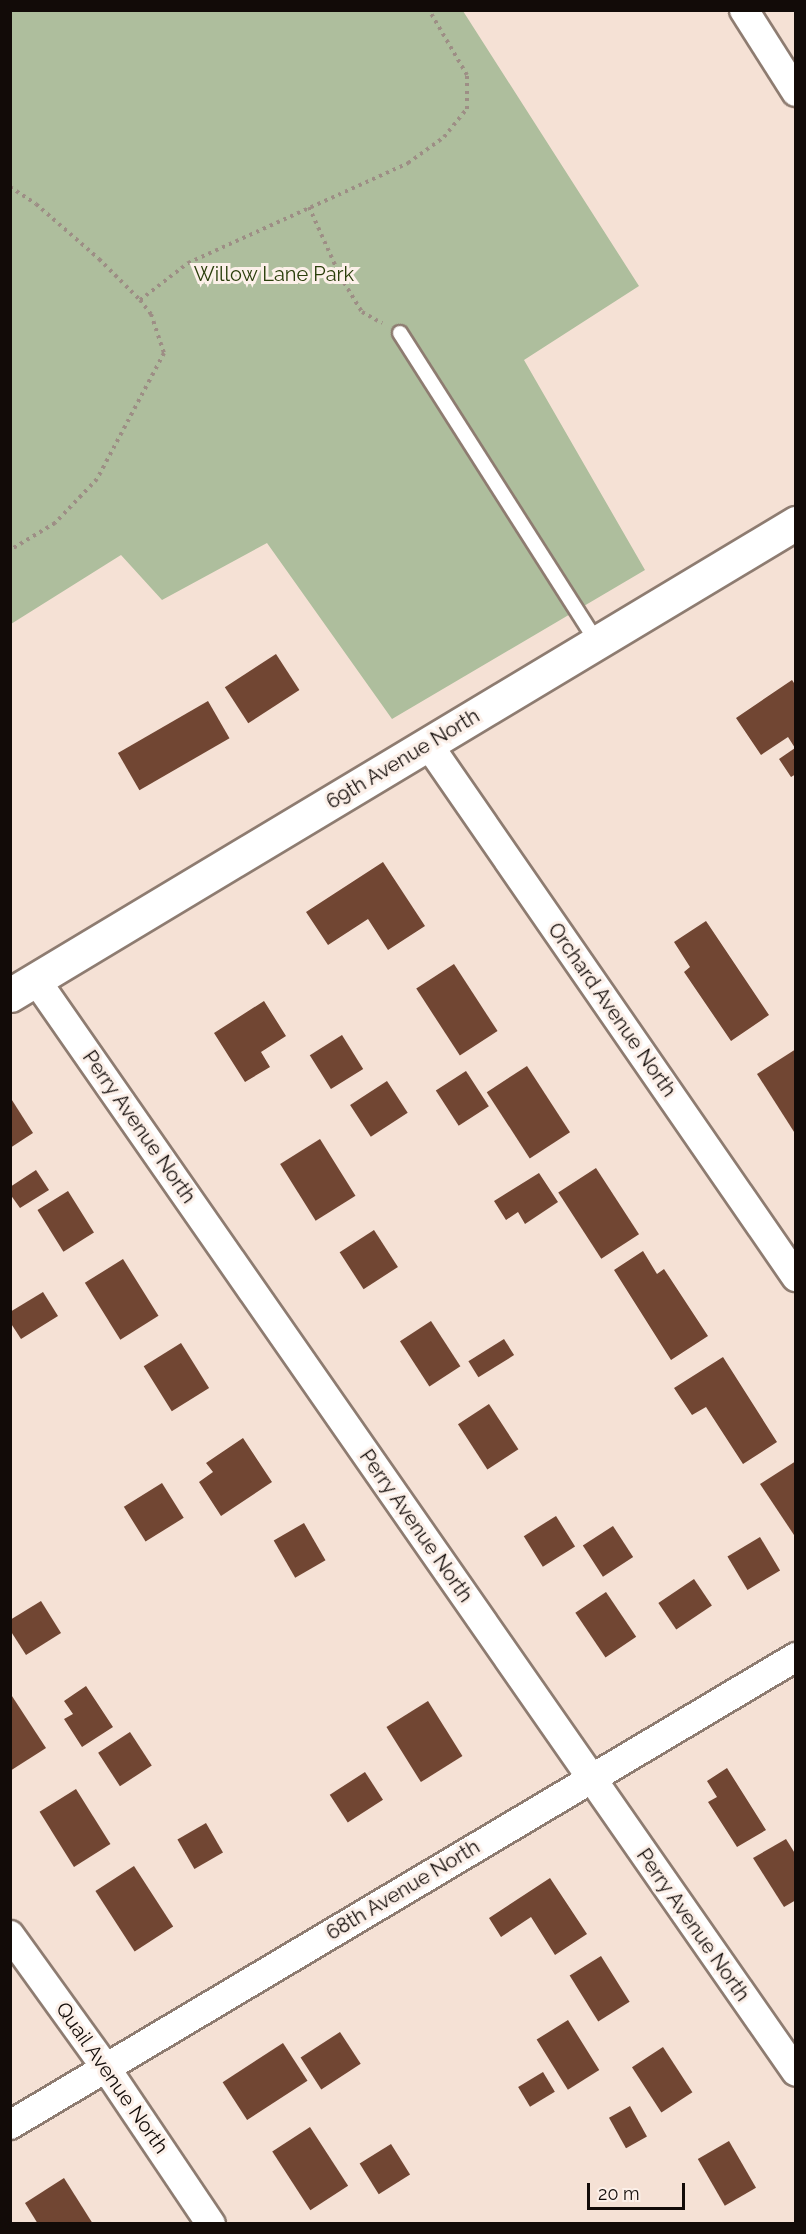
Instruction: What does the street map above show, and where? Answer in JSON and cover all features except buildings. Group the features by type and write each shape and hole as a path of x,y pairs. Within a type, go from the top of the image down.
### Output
{"street":[{"path":"744,10 795,92"},
{"name":"69th Avenue North","path":"23,987 597,642 792,531"},
{"name":"Orchard Avenue North","path":"428,744 795,1277"},
{"name":"Perry Avenue North","path":"23,987 591,1777 795,2072"},
{"name":"68th Avenue North","path":"10,2125 795,1657"},
{"name":"Quail Avenue North","path":"10,1935 106,2068 211,2223"}],"lane":[{"path":"400,333 597,642"}],"path":[{"path":"140,300 188,264 408,163 444,137 467,109 467,75 429,10"},
{"path":"10,187 36,204 99,259 140,300 151,314 164,353 97,479 55,523 10,550"},
{"path":"309,207 340,276 362,312 400,333"}],"green space":[{"name":"Willow Lane Park","path":"11,11 463,11 639,286 524,360 645,570 392,719 267,543 162,600 121,555 11,624"}]}
